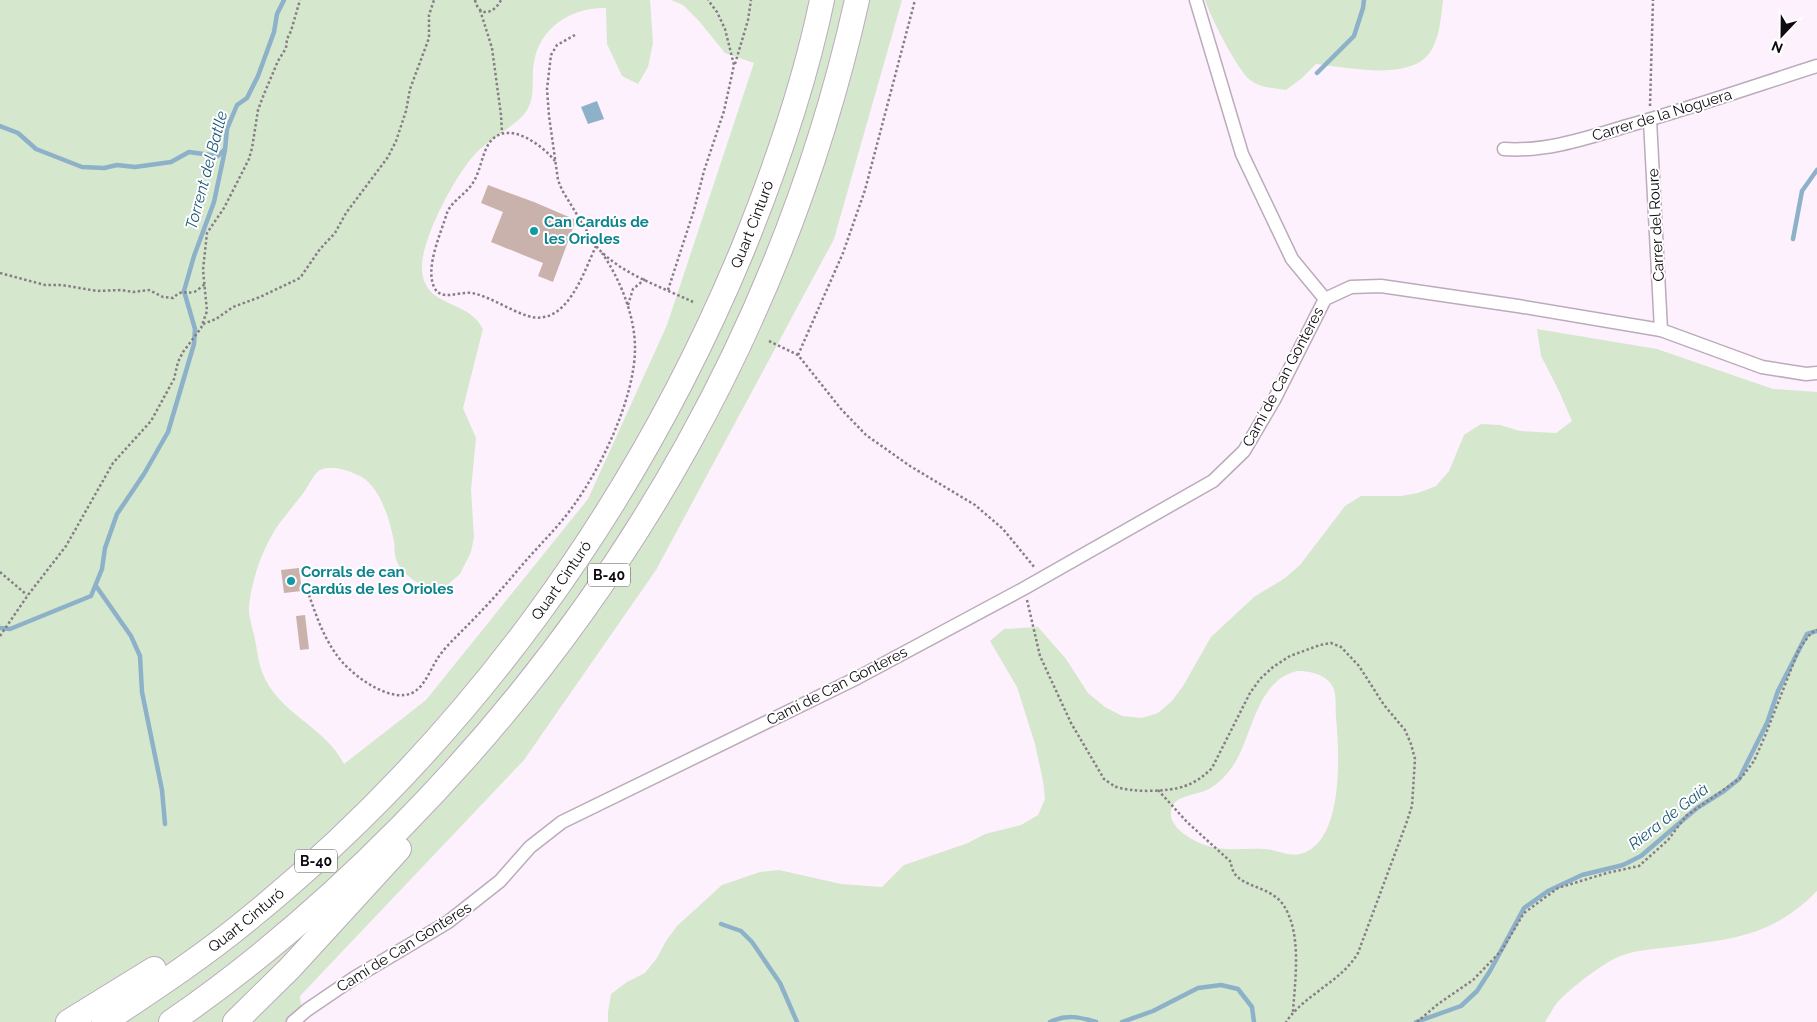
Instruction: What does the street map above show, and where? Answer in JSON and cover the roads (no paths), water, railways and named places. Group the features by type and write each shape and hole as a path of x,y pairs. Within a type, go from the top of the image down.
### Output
{"highway":[{"name":"Quart Cinturó","path":"104,1022 168,979 245,922 324,854 430,747 493,673 563,580 592,538 666,413 723,297 756,218 786,132 822,0"},
{"name":"B-40","path":"171,1022 238,972 342,884 456,770 500,720 590,603 669,480 713,398 775,263 797,204 833,94 857,0"},
{"path":"68,1022 136,981 214,926 294,860 370,792 430,747"},
{"path":"235,1022 290,968 377,875 420,825 456,770"}],"street":[{"name":"Camí de Can Gonteres","path":"1196,0 1242,154 1292,259 1325,299"},
{"name":"Carrer de la Noguera","path":"1504,149 1541,149 1650,120 1817,66"},
{"name":"Carrer del Roure","path":"1650,120 1662,330"},
{"name":"Camí de Can Gonteres","path":"293,1022 307,1010 354,978 448,922 500,881 530,847 562,822 857,678 1023,589 1213,481 1244,451 1274,400 1325,299 1351,287 1381,286 1662,330 1762,367 1806,374 1817,373"}],"water":[{"path":"597,101 604,119 588,124 581,107"}],"waterway":[{"name":"Torrent del Batlle","path":"0,628 10,629 91,596 102,569 105,548 117,514 144,474 168,432 194,344 195,329 184,291 194,256 214,202 225,150 227,129 237,105 247,98 258,76 274,32 277,14 284,0"},
{"path":"1317,73 1354,36 1364,0"},
{"path":"0,126 18,133 36,149 82,167 104,168 117,165 135,167 171,162 189,152 218,156 224,150"},
{"path":"1793,239 1802,191 1817,170"},
{"path":"96,586 131,636 140,656 142,692 162,790 165,824"},
{"name":"Riera de Gaià","path":"1416,1022 1461,1006 1477,991 1524,908 1548,891 1582,875 1623,865 1641,856 1697,808 1739,779 1767,723 1778,691 1807,634 1817,631"},
{"path":"721,924 741,931 752,942 780,983 797,1022"},
{"path":"1122,1022 1153,1011 1198,988 1221,985 1238,989 1252,1007 1254,1022"},
{"path":"1050,1022 1056,1019 1073,1017 1096,1022"}],"place":[{"name":"Can Cardús de les Orioles","path":"534,231"},
{"name":"Corrals de can Cardús de les Orioles","path":"291,581"}]}
